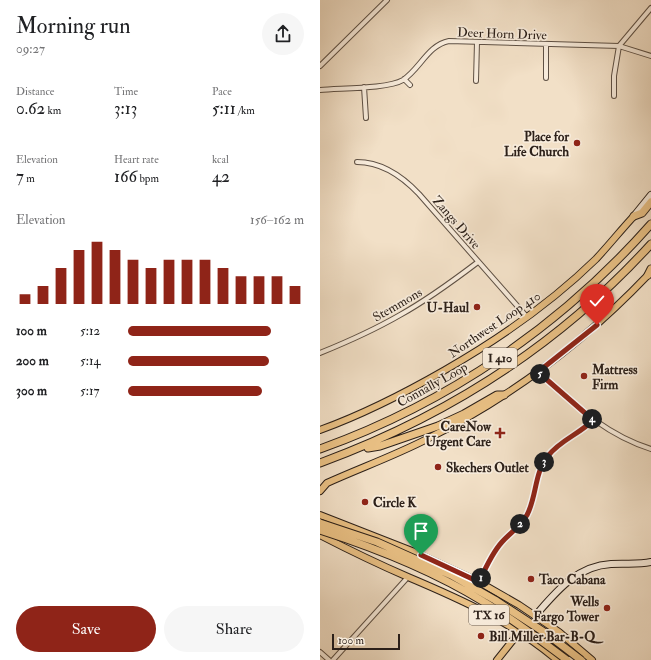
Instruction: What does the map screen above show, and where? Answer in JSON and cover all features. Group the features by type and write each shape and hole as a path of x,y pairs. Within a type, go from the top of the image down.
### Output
{"highway":[{"path":"634,216 642,213 651,202"},
{"name":"Connally Loop","path":"320,449 366,431 407,412 450,389 499,359 546,325 583,293 619,259 651,224"},
{"name":"Connally Loop","path":"320,463 392,434 475,390 553,336 588,307 621,276 651,244"},
{"path":"354,450 380,446 421,432 464,414 498,395 504,395"},
{"path":"320,523 377,542 451,575 495,600 541,630 581,660"},
{"path":"320,530 360,542 449,582 520,625 567,660"}],"main road":[{"name":"Northwest Loop 410","path":"320,430 368,411 405,392 478,350 527,317 549,300 595,259 651,195"},
{"path":"320,486 388,458 427,439 504,395 573,346 603,320 650,272"},
{"path":"320,490 326,483"},
{"path":"320,509 327,518"},
{"path":"320,515 327,518"},
{"name":"TX 16","path":"327,518 412,551 479,582 519,605 559,632 592,660"},
{"name":"TX 16","path":"320,535 357,554 477,608 519,632 557,660"},
{"path":"497,660 519,632 562,586 572,578 582,572 601,565 651,562"}],"street":[{"path":"320,66 387,0"},
{"path":"614,96 614,76 619,46 651,8"},
{"name":"Deer Horn Drive","path":"320,90 388,85 404,79 440,44 449,41 619,46 651,56"},
{"path":"476,81 477,42"},
{"path":"546,44 546,78"},
{"path":"404,79 410,85"},
{"path":"364,87 366,118"},
{"name":"Zangs Drive","path":"357,162 365,162 383,167 405,180 527,317"},
{"name":"Stemmons","path":"320,353 350,341 401,315 443,288 478,262"},
{"path":"538,372 593,420 615,434 633,443 651,449"},
{"path":"479,582 501,542 519,527 526,516 533,502 538,476 545,460 557,447 585,428 593,420"},
{"path":"333,660 408,577"},
{"path":"320,652 329,660"}],"place":[{"name":"Place for Life Church","path":"577,143"},
{"name":"U-Haul","path":"477,307"},
{"name":"Mattress Firm","path":"584,376"},
{"name":"CareNow Urgent Care","path":"500,433"},
{"name":"Skechers Outlet","path":"438,467"},
{"name":"Circle K","path":"365,502"},
{"name":"Taco Cabana","path":"531,579"},
{"name":"Wells Fargo Tower","path":"607,608"},
{"name":"Bill Miller Bar-B-Q","path":"481,636"}],"route":[{"path":"421,555 479,582 501,542 519,527 526,516 533,502 540,470 552,450 585,428 593,420 538,372 573,346 597,325"}]}
